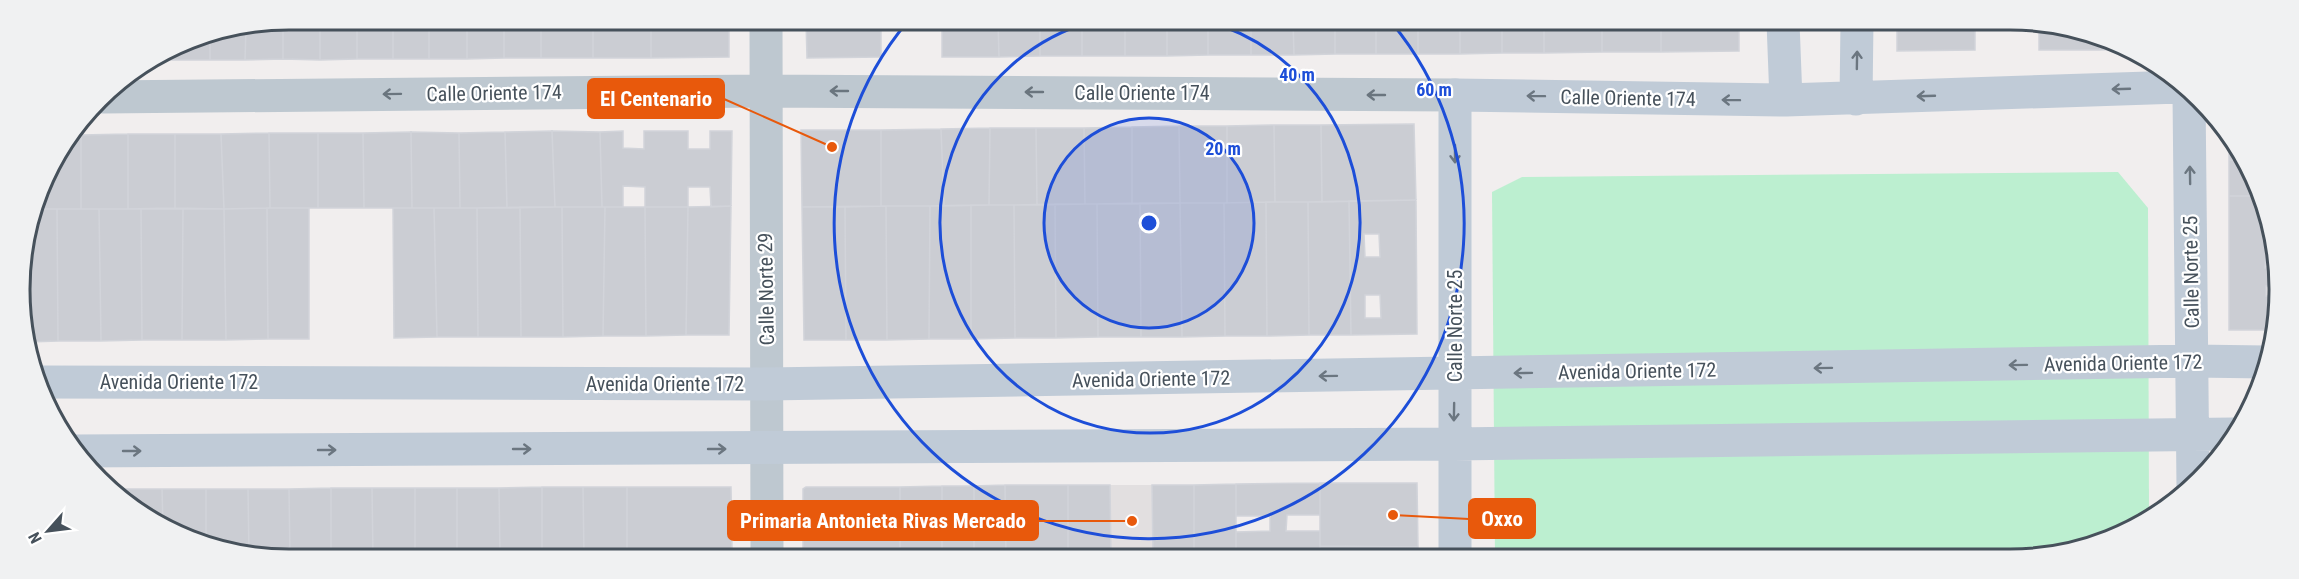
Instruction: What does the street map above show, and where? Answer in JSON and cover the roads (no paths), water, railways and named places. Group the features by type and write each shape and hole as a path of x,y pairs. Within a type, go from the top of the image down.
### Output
{"street":[{"name":"Calle Norte 29","path":"766,30 764,91 767,549"},
{"path":"1783,30 1786,100"},
{"path":"1856,99 1857,30"},
{"name":"Calle Oriente 174","path":"115,97 764,91 1455,95 1786,100 2172,87"},
{"name":"Calle Norte 25","path":"1455,95 1455,549"},
{"name":"Calle Norte 25","path":"2189,102 2193,473"},
{"name":"Avenida Oriente 172","path":"47,382 767,384 2258,362"},
{"path":"87,451 1454,444 2225,434"}],"place":[{"name":"El Centenario","path":"832,147"},
{"name":"Oxxo","path":"1393,515"},
{"name":"Primaria Antonieta Rivas Mercado","path":"1132,521"}]}
